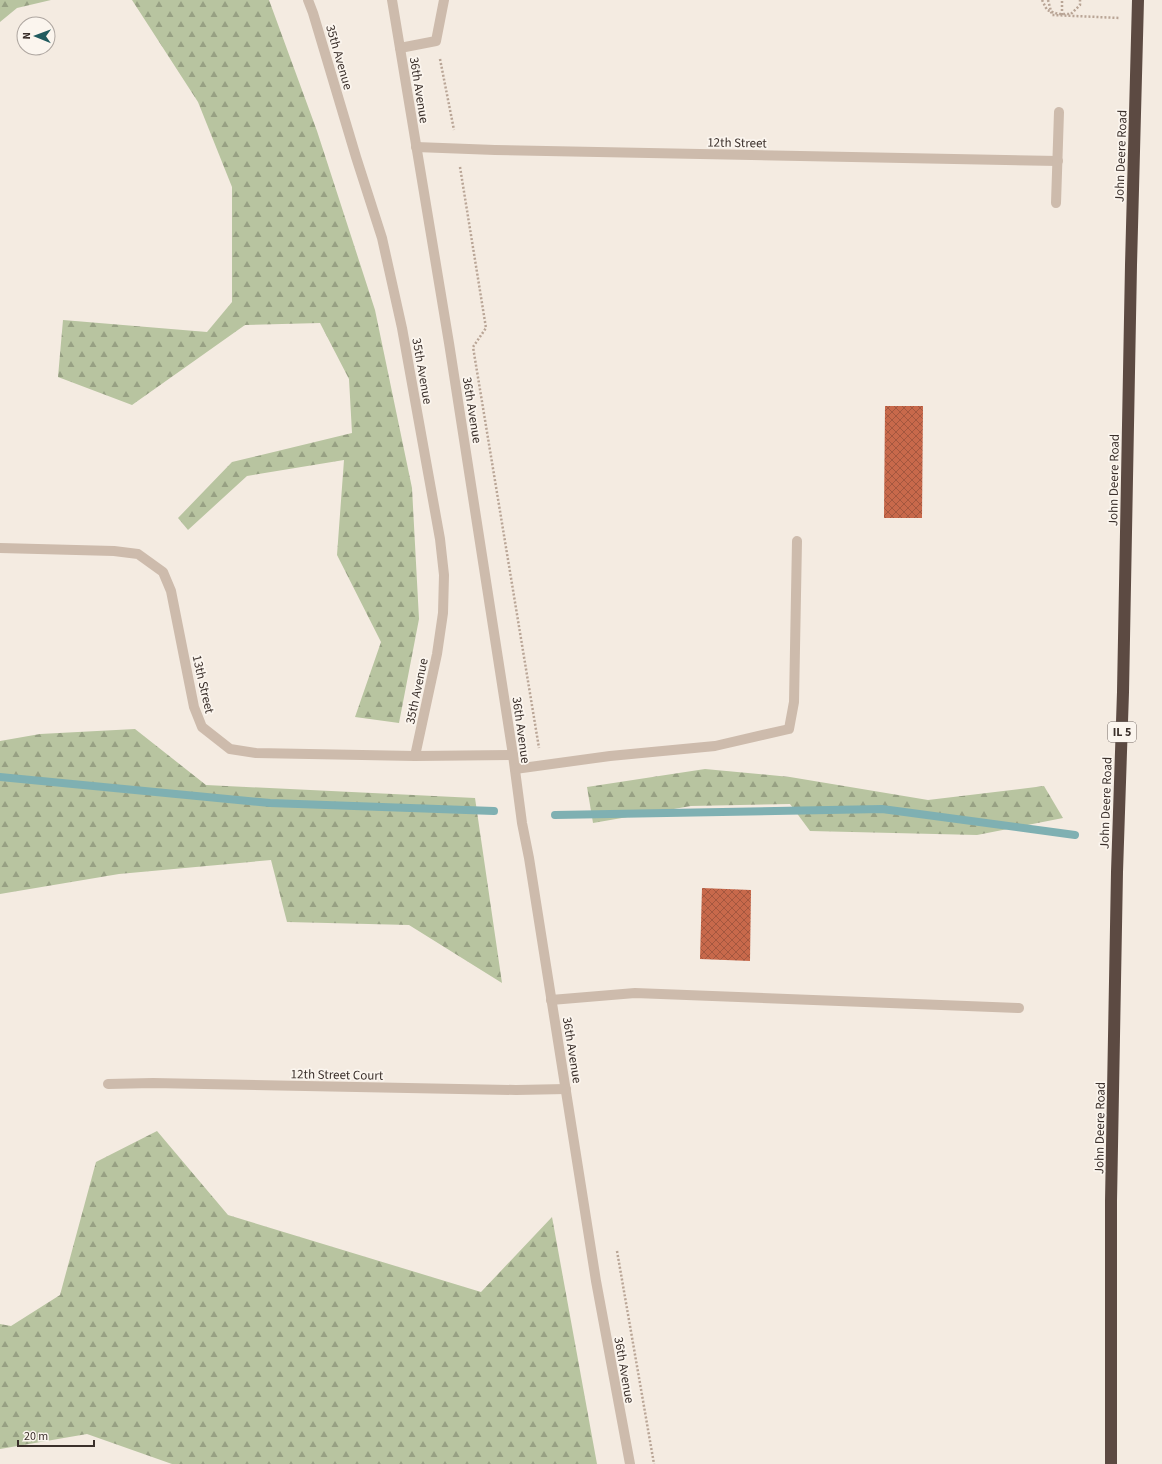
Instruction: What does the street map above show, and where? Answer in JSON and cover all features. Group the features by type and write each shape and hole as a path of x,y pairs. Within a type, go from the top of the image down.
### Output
{"highway":[{"name":"John Deere Road","path":"1111,1464 1111,1201 1117,880 1123,692 1131,265 1138,0"}],"street":[{"name":"35th Avenue","path":"308,0 382,238 402,328 440,539 444,575 443,613 437,654 415,756"},
{"name":"36th Avenue","path":"392,0 449,343 522,822 598,1288 630,1464"},
{"path":"400,48 436,41 444,0"},
{"path":"1056,203 1059,112"},
{"name":"12th Street","path":"416,147 495,150 1058,161"},
{"path":"515,770 610,756 715,746 789,729 794,702 797,541"},
{"name":"13th Street","path":"0,548 114,551 138,554 163,572 171,591 194,707 202,727 230,749 256,753 415,756 513,755"},
{"path":"551,1000 635,993 1020,1008"},
{"name":"12th Street Court","path":"108,1084 152,1083 516,1090 566,1089"}],"path":[{"path":"1042,0 1047,10 1058,14 1071,14 1080,5 1080,0"},
{"path":"1048,0 1052,15 1124,18"},
{"path":"1062,0 1062,16"},
{"path":"436,41 448,93 486,328 472,347 542,766"},
{"path":"617,1251 654,1464"}],"green space":[{"path":"0,0 51,0 17,8 0,22"},
{"path":"132,0 269,0 317,131 375,310 412,488 419,619 399,723 355,717 381,642 337,555 344,460 247,476 188,530 178,518 232,462 352,433 349,379 320,323 245,325 132,405 58,377 63,320 207,332 232,302 232,187 198,102"},
{"path":"135,729 206,785 475,798 502,983 409,925 287,922 271,860 119,874 0,894 0,741 40,734"},
{"path":"705,769 790,777 928,800 1044,786 1063,818 977,835 810,831 790,804 691,806 593,823 587,787"},
{"path":"157,1131 228,1215 481,1292 552,1217 597,1464 172,1464 87,1434 0,1449 0,1324 11,1326 60,1295 96,1162"}],"building":[{"path":"885,406 923,406 922,518 884,518"},
{"path":"702,888 751,890 750,961 700,959"}],"waterway":[{"path":"0,777 270,803 494,811"},
{"path":"555,815 882,809 1075,835"}]}
